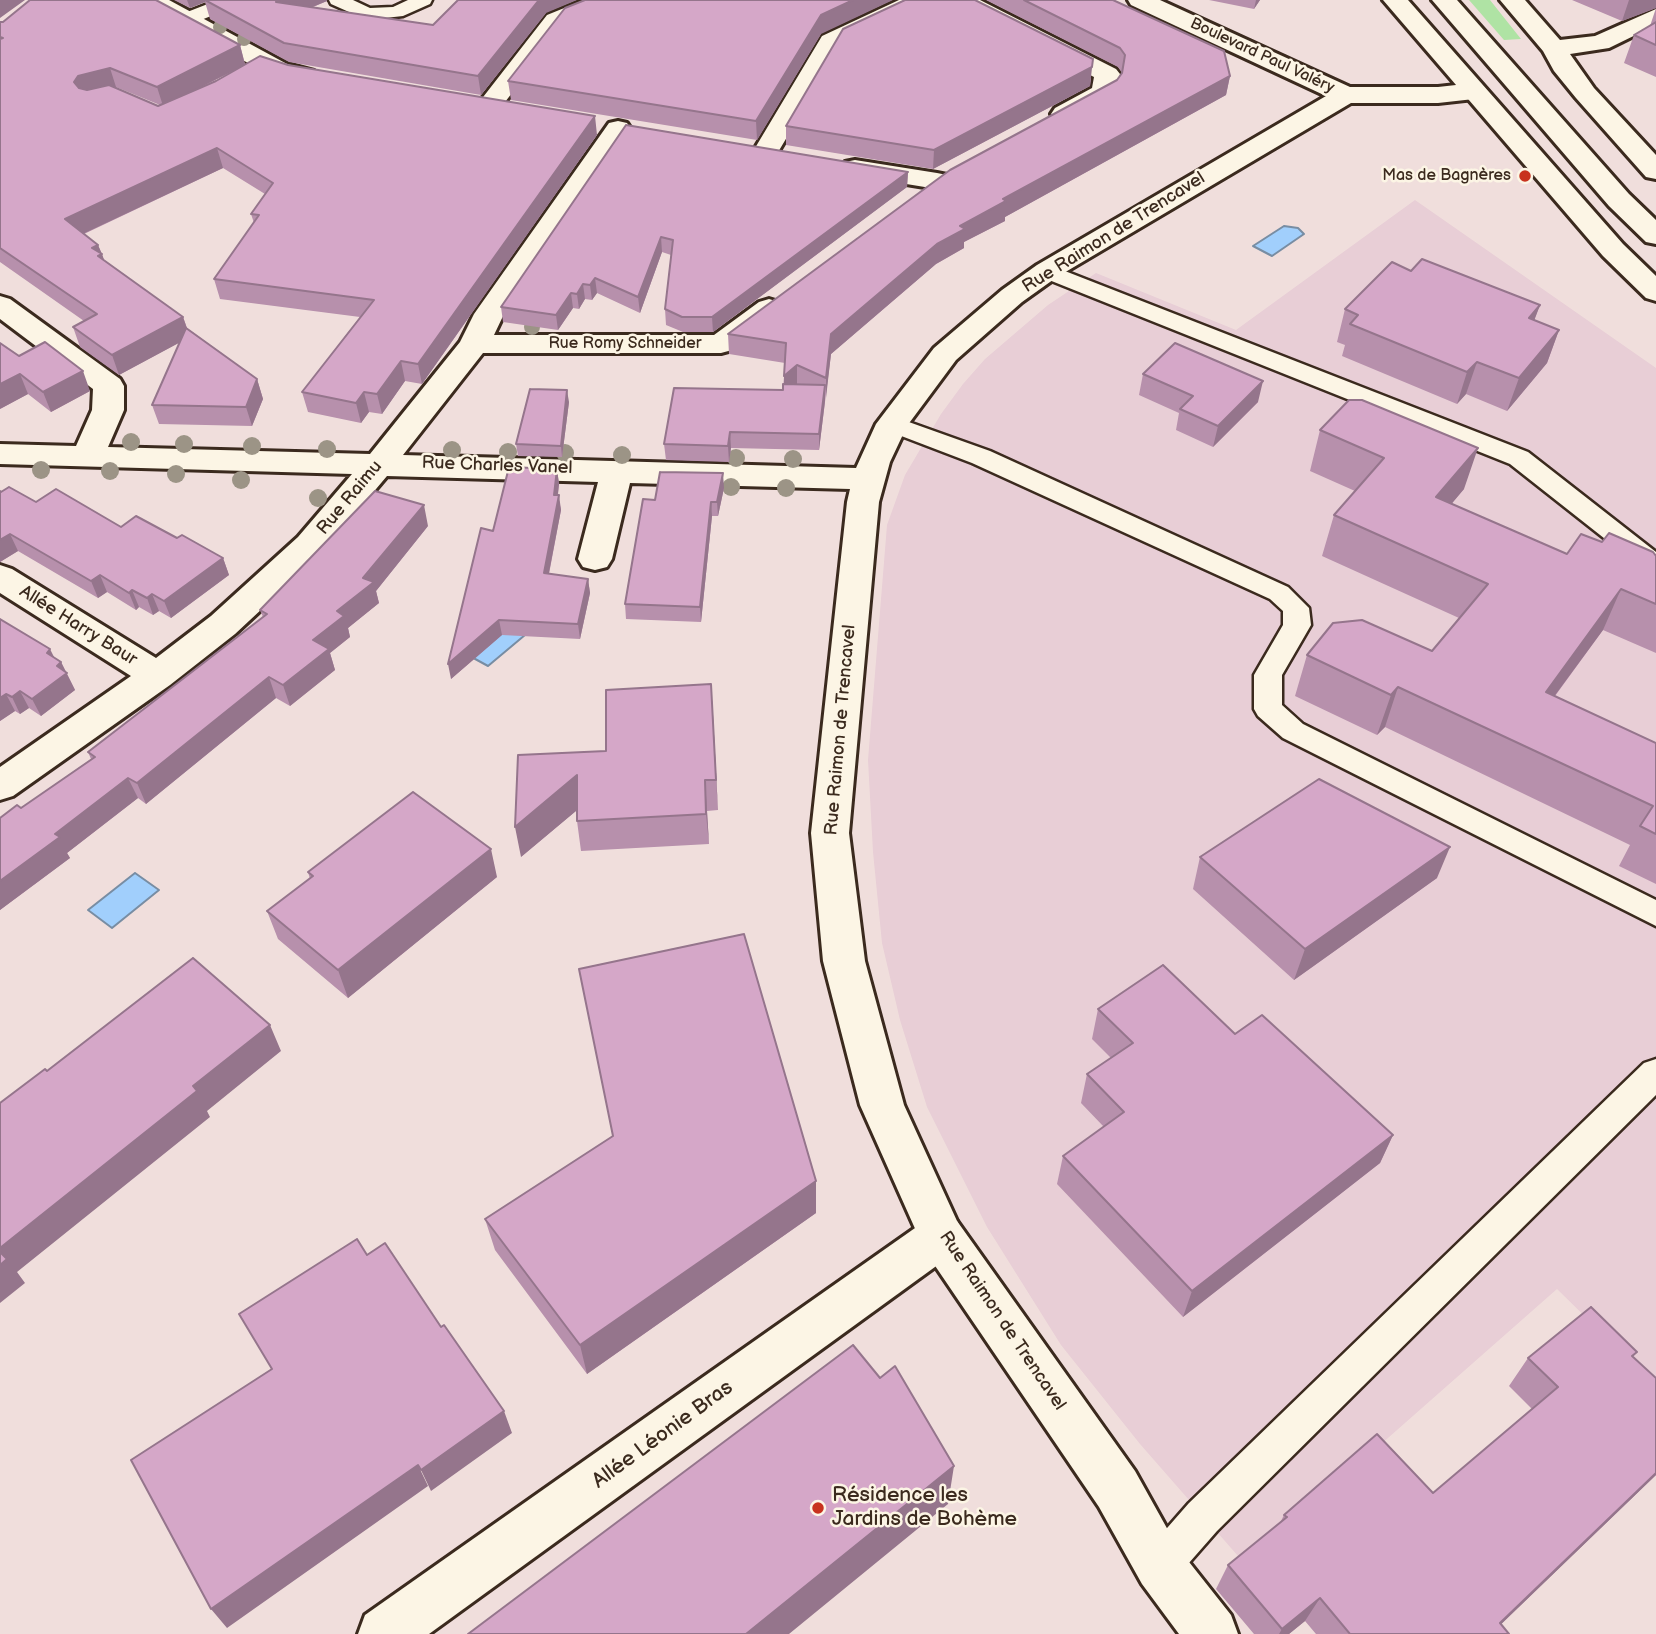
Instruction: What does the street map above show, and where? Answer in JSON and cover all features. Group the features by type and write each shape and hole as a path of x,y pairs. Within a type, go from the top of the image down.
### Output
{"street":[{"path":"151,0 189,18 256,69 332,80"},
{"path":"463,101 502,108 556,20 605,0"},
{"path":"765,152 831,41 919,0"},
{"path":"961,0 1107,74 1104,92 1045,124"},
{"name":"Boulevard Paul Valéry","path":"1140,0 1346,95"},
{"path":"1395,0 1613,250 1656,292"},
{"path":"1444,0 1619,200 1656,236"},
{"path":"1512,0 1554,48 1567,71 1585,93 1656,171"},
{"path":"1554,48 1600,43 1656,16"},
{"path":"1346,95 1438,95 1519,87"},
{"name":"Rue Raimon de Trencavel","path":"1212,1634 1160,1566 1117,1489 941,1236 882,1105 844,961 830,833 863,502 868,479 892,424 945,354 1012,296 1047,271 1346,95"},
{"name":"Rue Raimu","path":"0,786 156,676 223,625 282,574 380,463 474,344 489,314 618,129"},
{"path":"738,148 791,157"},
{"path":"831,164 949,175 905,206"},
{"name":"Rue Romy Schneider","path":"474,344 721,344 786,295"},
{"path":"0,305 109,386 108,410 88,455"},
{"name":"Rue Charles Vanel","path":"0,454 868,479"},
{"path":"595,559 617,470"},
{"name":"Allée Harry Baur","path":"0,577 156,676"},
{"name":"Allée Léonie Bras","path":"384,1634 941,1236"}],"lane":[{"path":"189,18 234,0"},
{"path":"338,0 367,14 396,12 423,0"},
{"path":"1047,271 1519,458 1656,566"},
{"path":"892,424 981,457 1279,593 1296,608 1297,625 1268,675 1268,709 1293,731 1656,914"},
{"path":"1160,1566 1203,1517 1656,1073"}],"shaded area":[{"path":"1415,200 1656,368 1656,1386 1557,1289 1245,1564 1140,1444 1061,1345 987,1227 927,1107 900,1020 882,943 873,852 868,760 887,525 905,475 941,414 963,384 985,359 1048,305 1096,273 1236,330"}],"green space":[{"path":"1469,0 1490,0 1521,39 1504,40"}],"water":[{"path":"1284,226 1298,228 1304,234 1272,256 1253,246"},
{"path":"503,623 525,635 488,666 466,654"},
{"path":"135,873 159,890 112,928 88,910"}],"building":[{"path":"30,0 156,0 240,45 157,87 110,68 78,76 74,82 79,88 87,90 109,85 158,106 216,81 260,56 288,65 595,116 418,364 401,361 377,394 364,392 356,403 302,392 374,300 214,279 259,215 251,214 273,183 217,148 65,219 98,245 92,248 102,254 98,256 183,317 112,355 73,327 97,314 0,248 0,39 3,38 0,37 0,22"},
{"path":"205,0 280,0 276,2 433,25 458,0 539,0 478,76 284,43"},
{"path":"585,0 853,0 821,15 756,121 508,81 565,8"},
{"path":"905,0 975,0 1093,59 1092,67 934,150 786,126 843,29"},
{"path":"1024,0 1113,0 1224,51 1230,76 1003,199 1006,201 960,226 965,229 937,244 831,334 826,378 797,365 784,376 786,343 728,334 950,170 1117,80 1122,73 1125,55 1120,48"},
{"path":"1656,22 1656,45 1634,35"},
{"path":"626,125 908,172 712,317 682,317 665,309 673,240 661,237 638,297 595,278 590,285 583,284 577,294 571,293 556,315 501,307"},
{"path":"1422,259 1540,305 1529,318 1559,330 1519,378 1477,362 1467,372 1350,324 1358,315 1345,309 1392,262 1411,271"},
{"path":"186,328 257,379 246,407 152,405"},
{"path":"45,342 83,371 43,392 20,374 0,384 0,343 19,356"},
{"path":"1175,343 1263,381 1218,426 1180,409 1193,396 1143,374"},
{"path":"783,384 825,385 819,434 730,432 728,446 664,444 674,388 783,390"},
{"path":"530,389 567,390 561,446 516,444"},
{"path":"1349,400 1362,400 1478,448 1436,497 1567,554 1581,534 1602,542 1609,533 1653,552 1656,556 1656,604 1621,589 1546,692 1656,743 1656,834 1640,826 1653,806 1398,687 1391,695 1307,655 1333,623 1362,620 1432,651 1488,584 1334,515 1384,458 1320,430"},
{"path":"509,467 557,469 554,495 559,495 544,573 588,579 578,624 499,620 448,664 481,528 493,531"},
{"path":"660,472 723,473 717,502 711,502 700,607 625,604 643,499 655,500"},
{"path":"9,487 36,502 56,489 121,527 136,516 177,538 182,535 223,558 164,601 152,594 147,598 132,590 129,593 100,575 91,581 10,534 0,540 0,491"},
{"path":"375,491 424,505 363,578 374,582 337,611 344,616 313,640 329,649 283,685 269,677 137,783 128,778 55,834 60,837 0,881 0,818 17,805 21,808 95,757 88,752 267,614 260,610"},
{"path":"0,619 50,649 47,653 61,662 57,666 67,673 32,699 20,691 12,697 6,694 0,698"},
{"path":"711,684 716,780 705,780 706,814 577,821 577,775 515,827 518,755 606,751 606,690"},
{"path":"1319,779 1450,847 1305,949 1200,857"},
{"path":"413,792 491,849 338,970 267,911 313,876 308,872"},
{"path":"744,934 816,1181 580,1345 485,1219 613,1136 579,969"},
{"path":"193,958 270,1025 193,1086 197,1091 0,1248 0,1103 45,1069 47,1071"},
{"path":"1163,965 1235,1034 1262,1015 1393,1135 1192,1291 1063,1156 1124,1112 1087,1074 1133,1043 1098,1009"},
{"path":"357,1239 367,1255 385,1243 441,1327 444,1325 504,1411 421,1470 418,1465 211,1609 131,1460 272,1369 239,1314"},
{"path":"0,1252 7,1259 0,1265"},
{"path":"1591,1307 1637,1352 1632,1356 1656,1378 1656,1473 1500,1623 1509,1634 1350,1634 1320,1598 1282,1629 1228,1565 1287,1517 1284,1515 1377,1434 1433,1493 1558,1387 1528,1358"},
{"name":"Résidence les Jardins de Bohème","path":"853,1345 880,1378 895,1366 954,1466 746,1634 468,1634"}],"place":[{"name":"Mas de Bagnères","path":"1525,176"},
{"name":"Résidence les Jardins de Bohème","path":"818,1508"}]}
